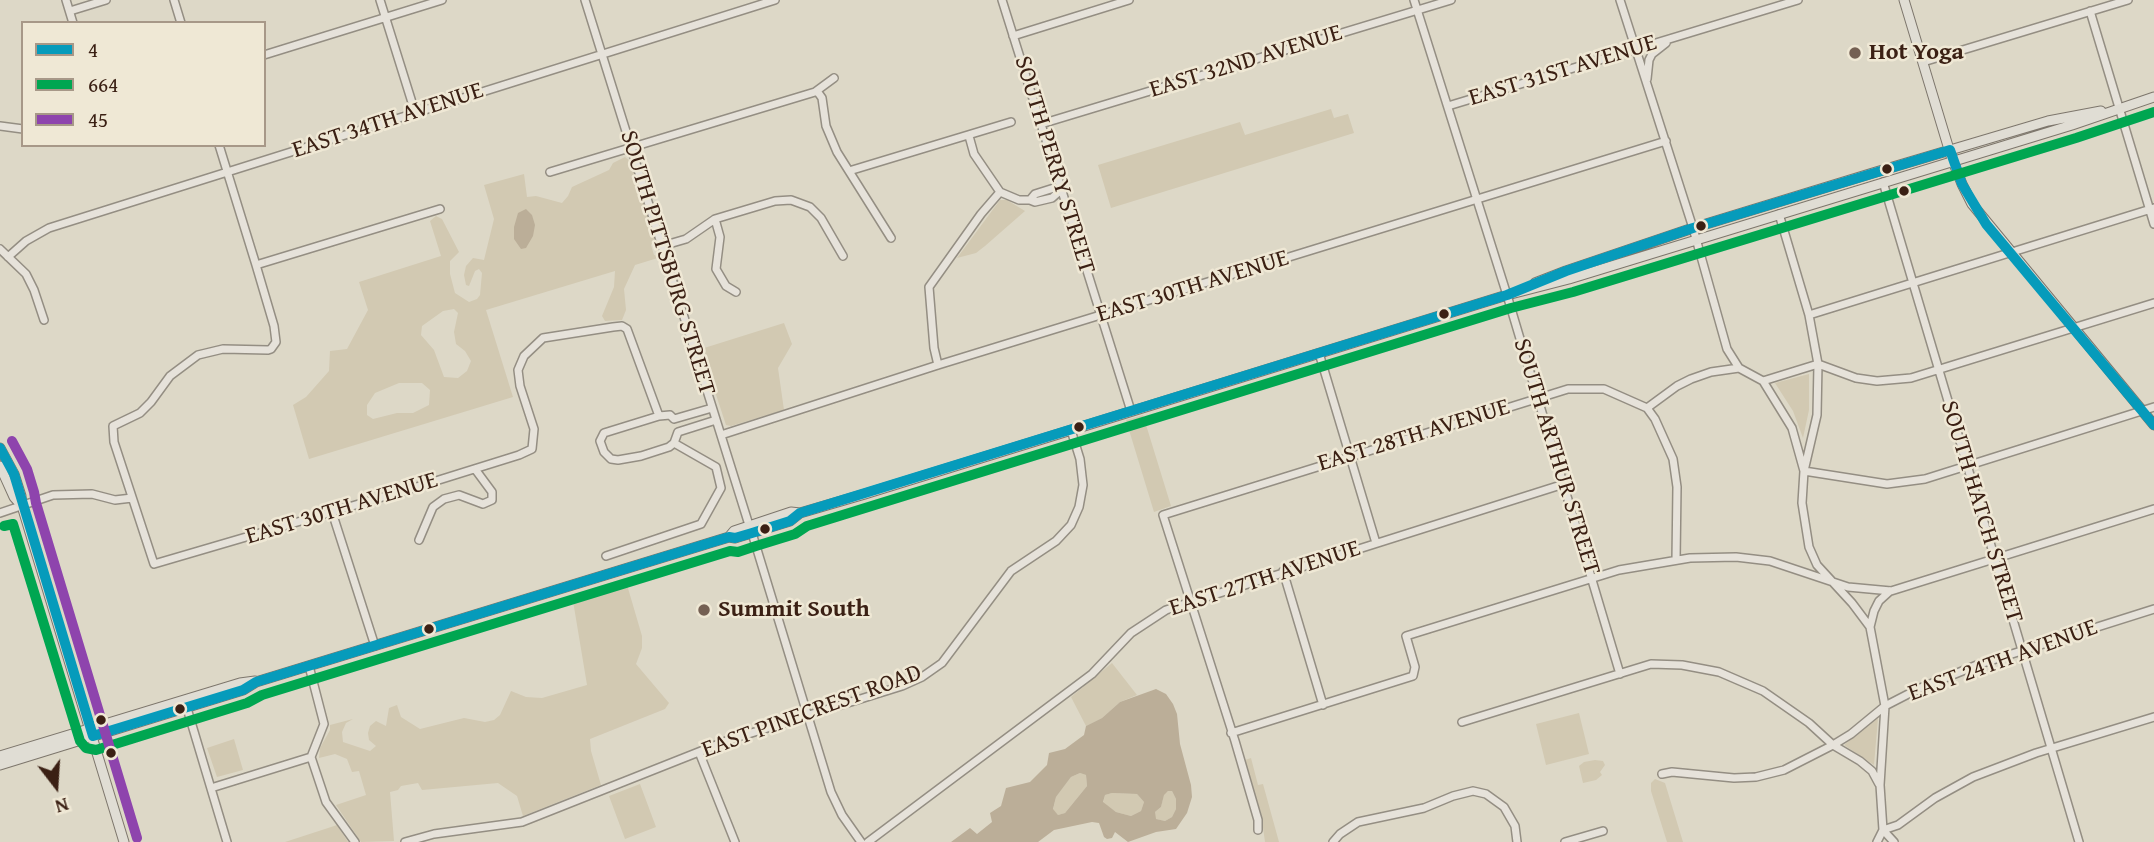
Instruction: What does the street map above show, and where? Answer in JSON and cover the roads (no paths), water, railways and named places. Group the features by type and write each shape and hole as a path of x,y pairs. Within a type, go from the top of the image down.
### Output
{"main road":[{"path":"1904,0 1953,161 1972,204 2154,425"},
{"path":"0,756 243,690 256,681 729,537 735,538 750,529 790,521 800,513 1507,295 1569,279 2072,125 2154,97"},
{"path":"1507,295 1566,271 1693,228 2053,120 2120,108"},
{"path":"0,448 22,496 22,506 124,842"},
{"path":"0,466 14,498 22,506"},
{"path":"0,765 92,732"}],"street":[{"path":"66,0 73,21"},
{"path":"70,11 106,0"},
{"path":"174,0 180,21"},
{"path":"380,0 415,112"},
{"path":"266,54 442,0"},
{"name":"SOUTH PITTSBURG STREET","path":"586,0 806,714 834,799 861,842"},
{"name":"EAST 34TH AVENUE","path":"8,257 26,241 49,229 775,0"},
{"name":"SOUTH PERRY STREET","path":"1002,0 1059,191 1130,411"},
{"path":"1013,36 1129,0"},
{"name":"SOUTH ARTHUR STREET","path":"1414,0 1478,199 1620,674"},
{"name":"EAST 32ND AVENUE","path":"1041,124 1451,0"},
{"path":"1620,0 1693,228 1727,349 1739,368 1763,381 1792,428 1804,471"},
{"name":"EAST 31ST AVENUE","path":"1448,106 1798,0"},
{"path":"1923,62 2128,0"},
{"path":"2090,11 2152,208 2154,224"},
{"name":"EAST 31ST AVENUE","path":"1647,84 1652,54 1657,48 1679,36"},
{"path":"550,172 818,93 834,78"},
{"path":"818,93 817,102 837,152 891,238"},
{"path":"849,172 1010,122"},
{"path":"0,126 21,129"},
{"path":"969,136 974,154 1000,192 1019,200 1030,200 1035,194 1054,188 1059,191"},
{"name":"EAST 30TH AVENUE","path":"721,435 938,365 1666,141"},
{"path":"0,513 44,497 71,494 100,495 115,500 132,498 114,442 114,426 140,413 170,376 198,355 223,349 268,349 275,345 274,326 220,147"},
{"name":"SOUTH HATCH STREET","path":"1883,183 2079,842"},
{"path":"938,365 929,287 1000,192"},
{"path":"662,246 686,239 715,219 775,201 791,200 810,207 821,218 843,256"},
{"path":"1809,315 2152,208"},
{"path":"256,265 440,209"},
{"path":"1779,214 1809,315 1818,364 1817,415 1804,471 1802,503 1807,538 1817,565 1870,627"},
{"path":"715,219 720,237 716,269 726,286 736,292"},
{"path":"0,249 26,274 44,320"},
{"path":"1763,381 1818,364 1856,378 1877,382 1911,378 2154,303"},
{"name":"EAST 30TH AVENUE","path":"132,498 154,564 519,456 534,445 534,429 520,386 519,370 524,356 542,338 613,327 627,329 659,415"},
{"path":"1319,353 1376,543"},
{"path":"1675,560 1678,512 1674,466 1662,432 1647,408 1691,379 1711,372 1739,368"},
{"name":"EAST 28TH AVENUE","path":"1190,601 1163,515 1568,389 1604,389 1647,408"},
{"path":"1804,471 1887,484 1925,479 2154,407"},
{"path":"674,419 712,408"},
{"path":"659,415 670,415 674,419 678,432 674,443 629,459 611,459 604,452 600,441 604,433 659,415"},
{"path":"678,432 716,420"},
{"name":"EAST PINECREST ROAD","path":"405,842 434,834 522,822 751,732 902,686 922,677 942,663 1011,571 1056,541 1071,525 1079,507 1083,485 1080,459 1070,430"},
{"path":"607,556 701,524 721,488 716,467 674,443"},
{"path":"419,540 433,508 444,499 459,495 483,504 492,500 489,486 475,468"},
{"name":"EAST 27TH AVENUE","path":"868,842 1092,674 1131,634 1166,610 1564,484"},
{"path":"1231,733 1415,674 1406,636 1642,565 1726,557 1763,560 1848,587 1891,591 2154,509"},
{"path":"331,512 375,646"},
{"path":"1283,571 1323,705"},
{"path":"1877,842 1883,830 1880,785 1885,706 1870,627 1874,611 1891,591"},
{"path":"1190,601 1258,820 1258,830"},
{"name":"EAST 24TH AVENUE","path":"1662,774 1672,772 1734,778 1756,777 1784,770 1851,734 1885,706 1959,672 2154,609"},
{"path":"1462,722 1650,664 1682,665 1719,672 1763,691 1822,733 1833,745 1860,761 1872,771 1880,785"},
{"path":"309,666 324,724 311,757 326,802 355,842"},
{"path":"186,704 227,842"},
{"path":"1883,830 1898,825 1963,781 2018,759 2154,717"},
{"path":"699,752 735,842"},
{"path":"211,788 311,757"},
{"path":"1333,842 1358,822 1424,808 1474,791 1486,794 1504,807 1515,827 1517,842"},
{"path":"1883,830 1895,842"},
{"path":"1565,842 1603,831"}],"place":[{"name":"Hot Yoga","path":"1855,53"},
{"name":"Summit South","path":"704,610"}]}
